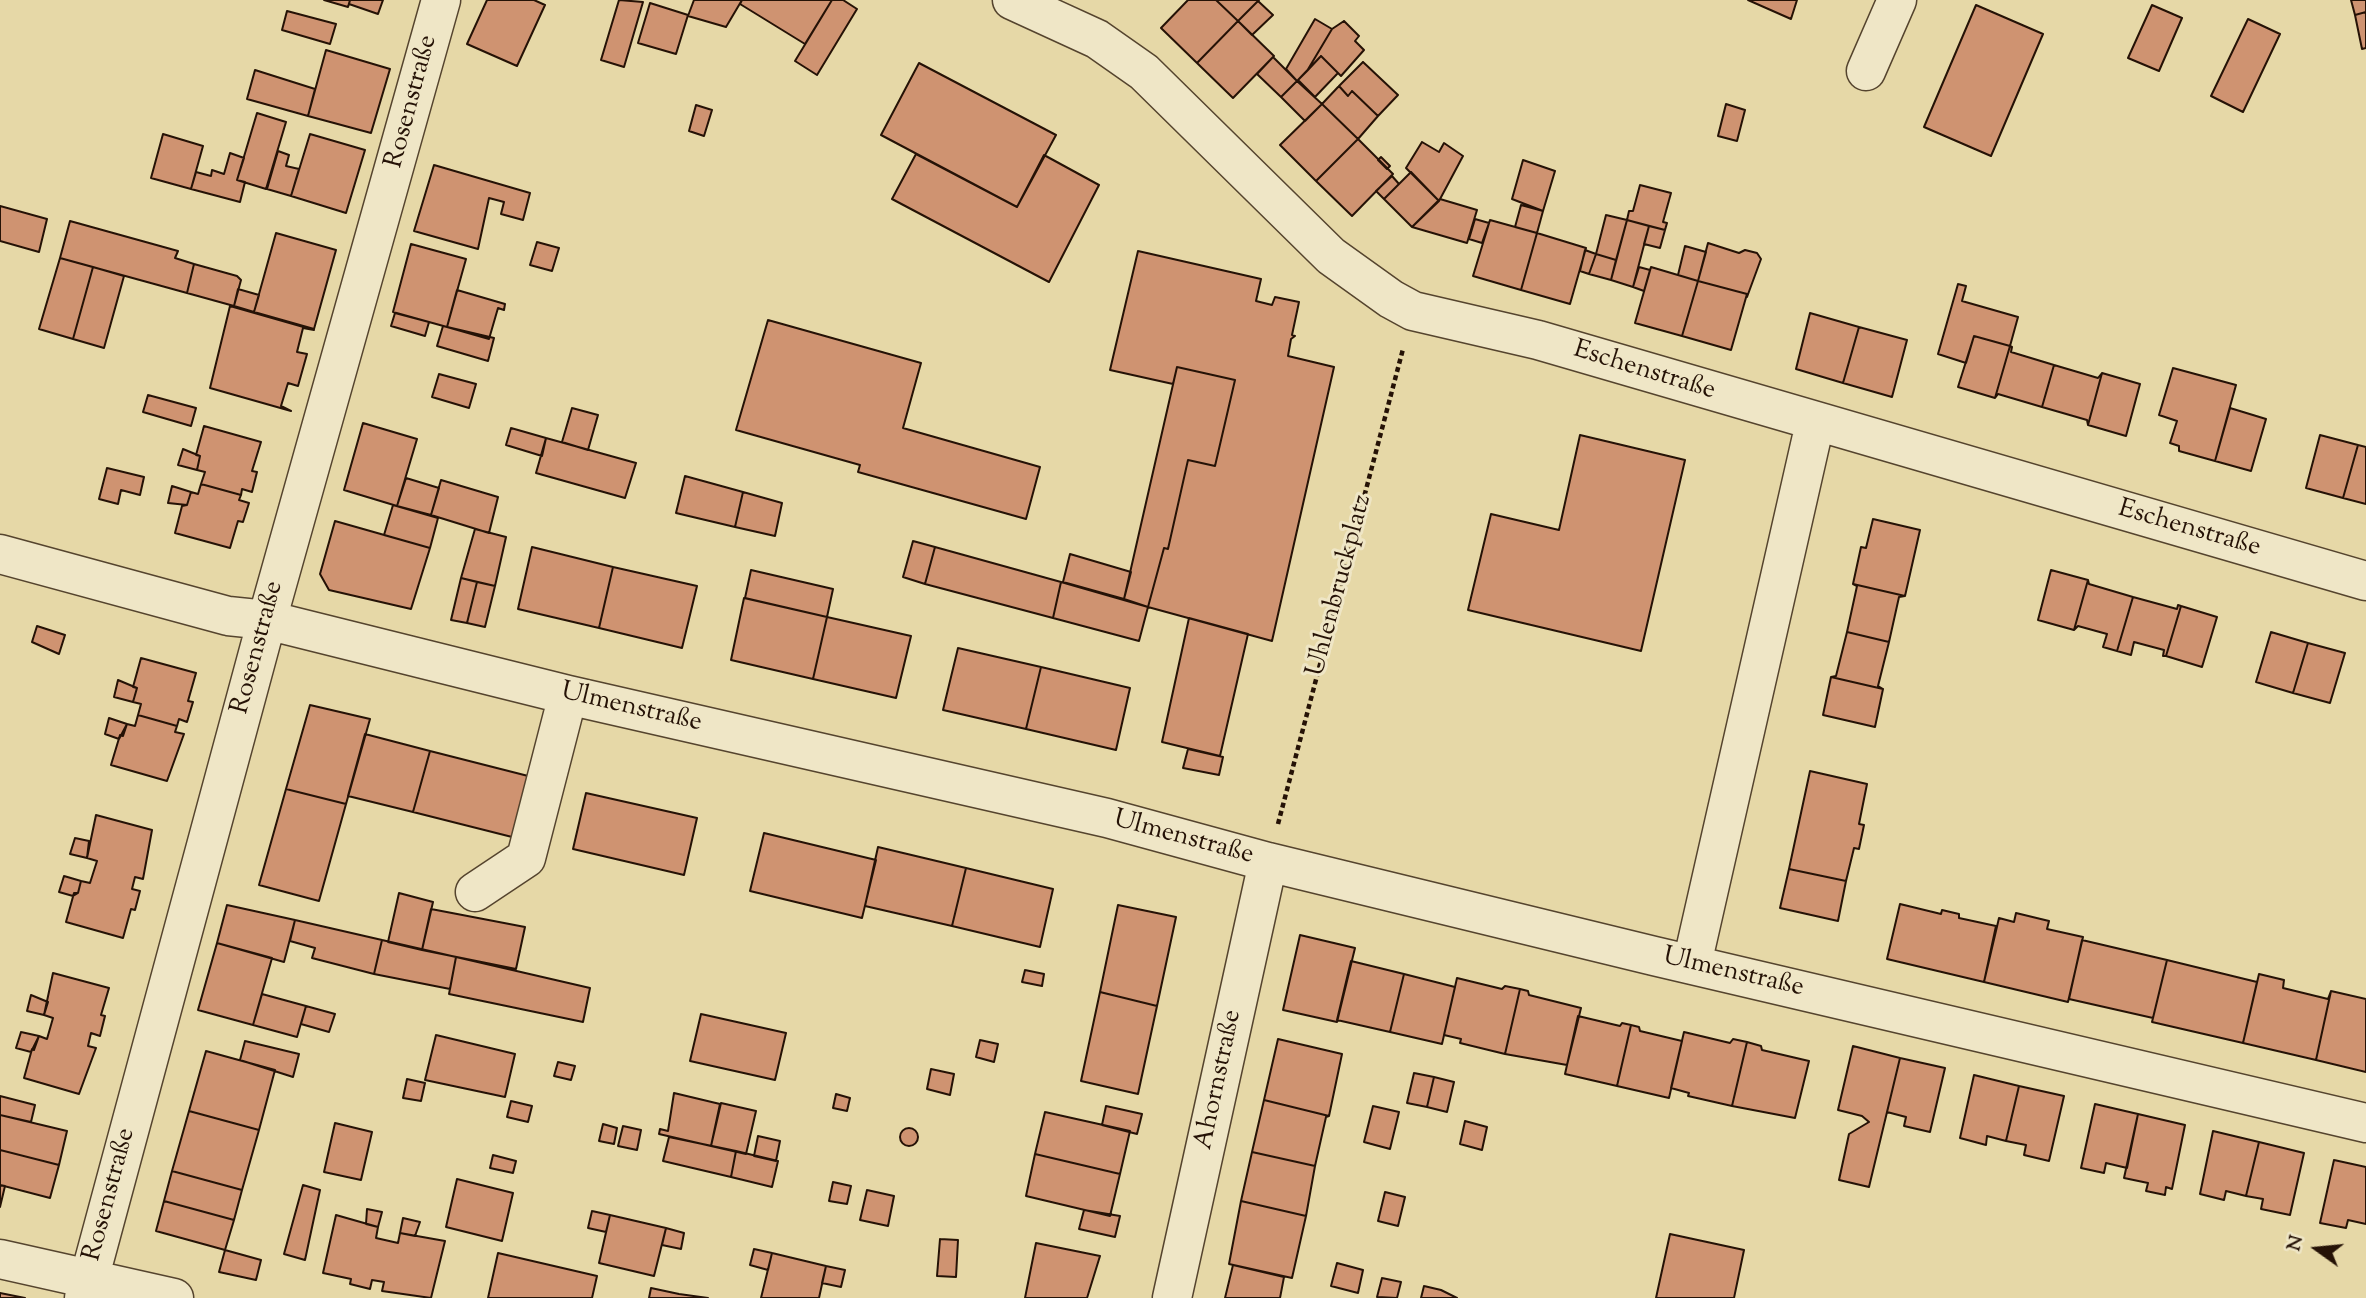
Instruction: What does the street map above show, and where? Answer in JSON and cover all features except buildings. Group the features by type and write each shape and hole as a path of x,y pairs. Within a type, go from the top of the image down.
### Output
{"street":[{"name":"Rosenstraße","path":"86,1288 267,620 441,0"},
{"name":"Eschenstraße","path":"1012,0 1097,39 1144,72 1331,256 1391,299 1413,310 1538,340 1815,423 2366,581"},
{"path":"1866,71 1897,0"},
{"path":"1692,964 1815,423"},
{"name":"Ulmenstraße","path":"0,554 228,616 267,620 568,695 1107,818 1268,862 2366,1123"},
{"path":"475,892 526,858 568,695"},
{"name":"Ahornstraße","path":"1172,1298 1268,862"},
{"path":"0,1259 86,1288 174,1298"}],"path":[{"name":"Uhlenbruckplatz","path":"1268,862 1413,310"}]}
